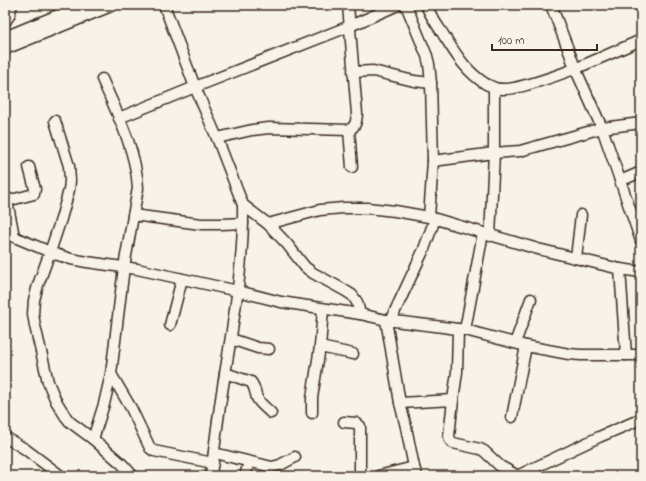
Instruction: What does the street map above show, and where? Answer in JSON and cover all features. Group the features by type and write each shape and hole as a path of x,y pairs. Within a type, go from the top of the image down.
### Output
{"main road":[{"path":"5,38 85,5"},
{"path":"5,48 110,5"}],"street":[{"path":"5,22 9,16 12,5"},
{"path":"164,5 195,87 243,205 244,223 238,291 211,476"},
{"path":"217,138 252,130 269,128 348,130 353,127 356,122 357,114 348,5"},
{"path":"119,118 350,26 398,5"},
{"path":"378,476 415,472 400,403 389,321 424,249 432,218 433,160 431,83 429,64 406,5"},
{"path":"426,5 468,70 478,79 494,88 507,89 546,80 641,40"},
{"path":"551,5 575,68 602,128 641,241"},
{"path":"353,72 373,71 414,81 431,83"},
{"path":"93,439 104,404 111,374 124,267 138,188 138,181 131,150 102,79"},
{"path":"494,88 494,153 486,234 462,330 449,436 450,440 453,443 484,451 500,471 517,476 599,436 641,419"},
{"path":"55,121 68,166 70,181 69,190 34,300 33,314 41,353 48,382 56,401 70,422 93,439 122,464 133,476"},
{"path":"433,160 520,151 602,128 641,123"},
{"path":"348,130 352,167"},
{"path":"29,166 36,189 34,194 6,198 9,235 71,259 136,269 281,302 360,314 389,321 462,330 526,346 581,355 641,355"},
{"path":"620,181 641,172"},
{"path":"243,205 268,224 287,244 305,267 352,296 356,302 360,314"},
{"path":"268,224 320,210 367,208 395,211 432,218 538,249 620,269 641,272"},
{"path":"133,215 201,224 244,223"},
{"path":"576,258 581,215"},
{"path":"620,269 626,355"},
{"path":"170,325 182,279"},
{"path":"515,343 531,299"},
{"path":"312,413 312,398 320,347 323,309"},
{"path":"231,339 258,348 269,349"},
{"path":"512,417 526,346"},
{"path":"320,347 353,354"},
{"path":"225,373 252,382 260,402 271,413"},
{"path":"111,374 131,408 150,448 154,451 249,462 272,467 295,457"},
{"path":"400,403 453,400"},
{"path":"344,422 356,423 360,426 360,476"},
{"path":"5,437 61,476"},
{"path":"245,476 249,462"}]}
